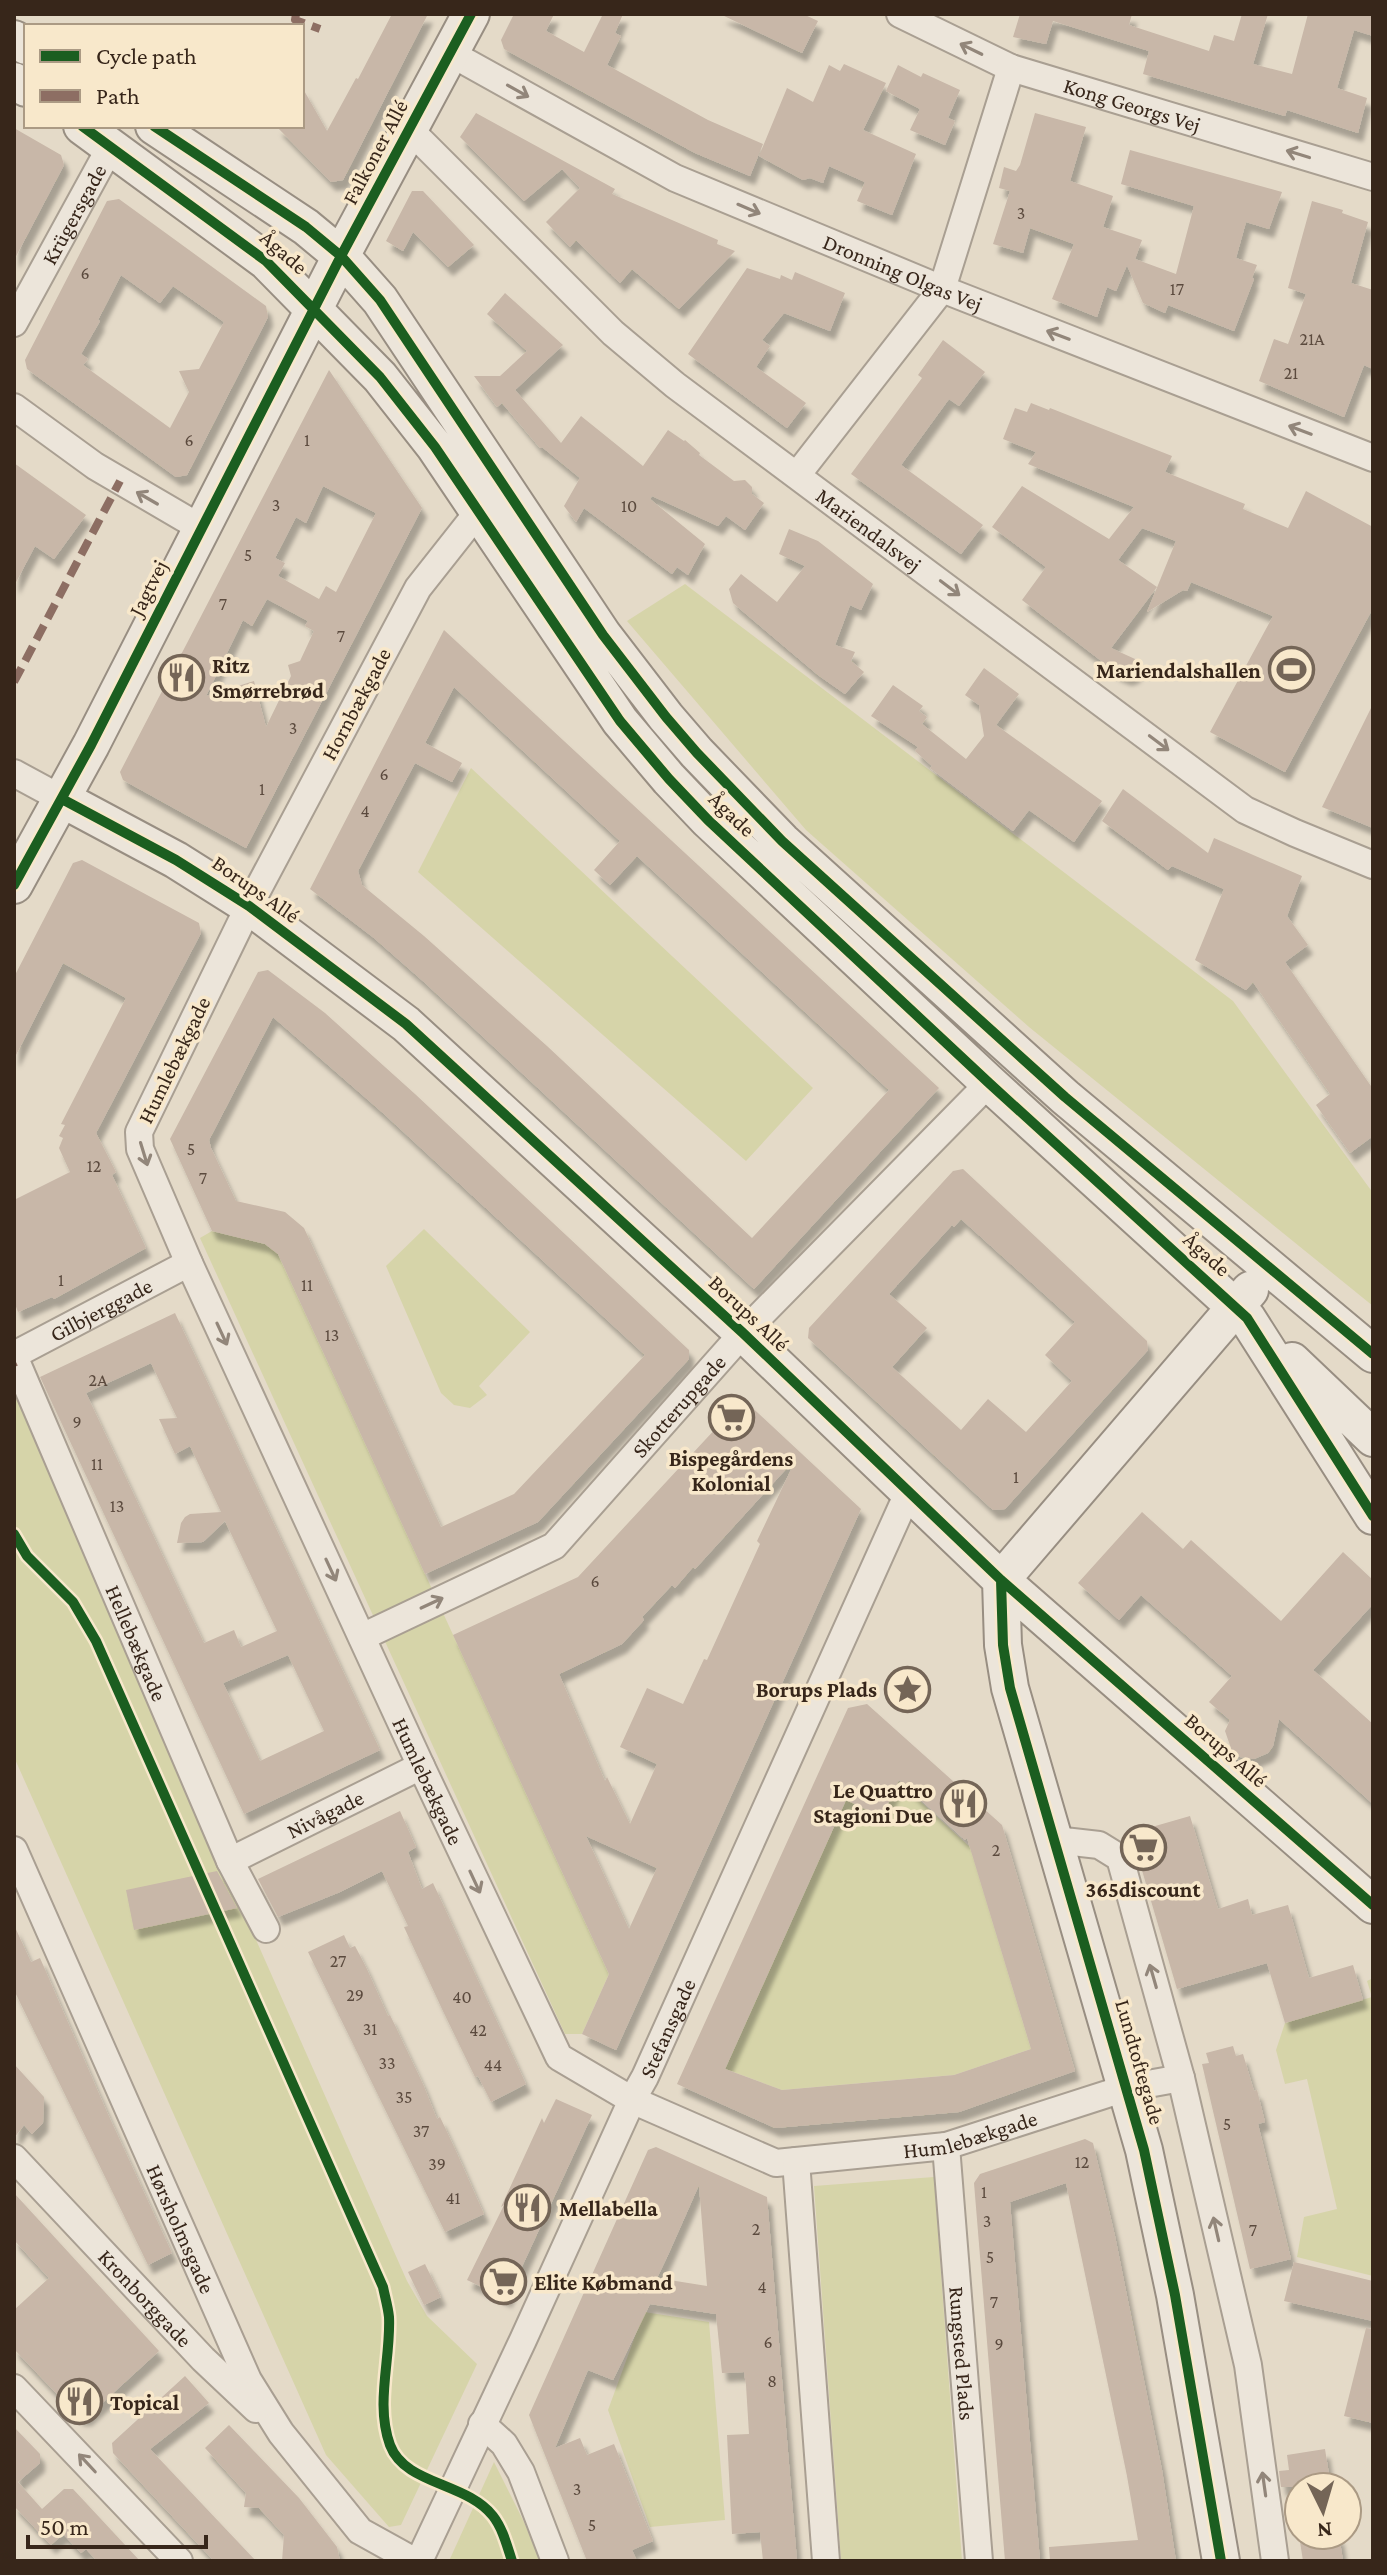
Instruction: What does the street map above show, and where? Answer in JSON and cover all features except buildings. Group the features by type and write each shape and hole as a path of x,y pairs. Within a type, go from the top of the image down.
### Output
{"street":[{"name":"Falkoner Allé","path":"315,309 471,14"},
{"name":"Kong Georgs Vej","path":"900,14 1011,68 1373,177"},
{"name":"Dronning Olgas Vej","path":"450,53 675,178 942,289 1373,458"},
{"path":"797,475 942,289 1011,68"},
{"name":"Ågade","path":"157,128 306,227 341,256 380,300 603,635 697,753 782,841 1065,1097 1373,1354"},
{"name":"Mariendalsvej","path":"410,130 613,333 675,385 1245,810 1373,865"},
{"name":"Ågade","path":"97,136 248,246 315,309 400,400 591,680 669,779 708,820 989,1083 1242,1314 1373,1516"},
{"name":"Krügersgade","path":"14,323 97,136"},
{"name":"Jagtvej","path":"14,885 62,799 315,309"},
{"path":"14,407 95,466 201,528"},
{"name":"Hornbækgade","path":"249,906 418,588 478,512"},
{"path":"14,773 62,799"},
{"name":"Borups Allé","path":"62,799 176,860 249,906 406,1024 743,1333 1001,1580 1373,1905"},
{"name":"Humlebækgade","path":"249,906 139,1132 140,1149 189,1263 421,1766 559,2057 632,2100 776,2163 946,2146 1126,2088 1181,2078"},
{"name":"Skotterupgade","path":"362,1637 554,1546 743,1333 989,1083"},
{"name":"Gilbjerggade","path":"14,1356 189,1263"},
{"path":"1001,1580 1242,1314 1270,1268"},
{"path":"1242,1314 1373,1438"},
{"name":"Hellebækgade","path":"14,1356 230,1861 266,1929"},
{"name":"Stefansgade","path":"416,2561 645,2077 908,1493"},
{"name":"Lundtoftegade","path":"1001,1580 1003,1645 1010,1688 1144,2150 1175,2295 1221,2561"},
{"name":"Nivågade","path":"230,1861 421,1766"},
{"name":"Lundtoftegade","path":"1055,1840 1099,1845 1120,1858 1181,2078 1248,2365 1275,2561"},
{"name":"Hørsholmsgade","path":"14,1850 248,2380 281,2433 360,2531 416,2561"},
{"name":"Rungsted Plads","path":"946,2146 979,2561"},
{"name":"Kronborggade","path":"14,2158 203,2359 281,2433"},
{"path":"796,2161 826,2561"},
{"path":"14,2388 179,2561"},
{"path":"482,2424 504,2444 521,2472 555,2561"}],"shaded area":[{"path":"685,584 1233,1001 1373,1193 1373,1306 1029,1027 806,830 627,621"},
{"path":"471,768 813,1088 746,1161 418,872"},
{"path":"424,1229 530,1332 479,1386 487,1395 470,1408 454,1405 441,1393 386,1266"},
{"path":"212,1231 265,1244 278,1254 609,1974 582,2034 565,2034 200,1238"},
{"path":"14,1393 407,2281 427,2316 477,2364 401,2525 389,2527 326,2455 14,1757"},
{"path":"872,1757 970,1847 1031,2049 954,2075 782,2090 725,2069 865,1758"},
{"path":"1373,1978 1373,2276 1297,2257 1304,2217 1337,2209 1307,2079 1285,2084 1276,2050 1285,2023 1372,1997 1367,1981"},
{"path":"934,2177 962,2561 841,2561 814,2186"},
{"path":"644,2312 709,2322 725,2520 650,2527 608,2410"},
{"path":"494,2462 524,2522 540,2561 449,2561"}],"marked path":[{"path":"296,14 295,20 320,29"},
{"path":"14,682 120,481"}],"cycle path":[{"path":"14,885 91,745 341,256 471,14"},
{"path":"85,128 266,261 380,377 435,447 620,721 669,779 708,820 989,1083 1247,1318 1373,1516"},
{"path":"157,128 306,227 341,256 380,300 603,635 697,753 782,841 1065,1097 1373,1354"},
{"path":"62,799 176,860 249,906 406,1024 743,1333 1001,1580 1373,1905"},
{"path":"14,1534 27,1556 73,1602 96,1641 383,2287 389,2317 384,2414 390,2445 409,2468 468,2496 493,2516 512,2561"},
{"path":"1001,1580 1003,1645 1010,1688 1144,2150 1175,2295 1221,2561"}],"place":[{"name":"Mariendalshallen","path":"1292,670"},
{"name":"Ritz Smørrebrød","path":"181,678"},
{"name":"Bispegårdens Kolonial","path":"731,1417"},
{"name":"Borups Plads","path":"908,1689"},
{"name":"Le Quattro Stagioni Due","path":"964,1803"},
{"name":"365discount","path":"1143,1848"},
{"name":"Mellabella","path":"528,2208"},
{"name":"Elite Købmand","path":"503,2282"},
{"name":"Topical","path":"79,2402"}]}
